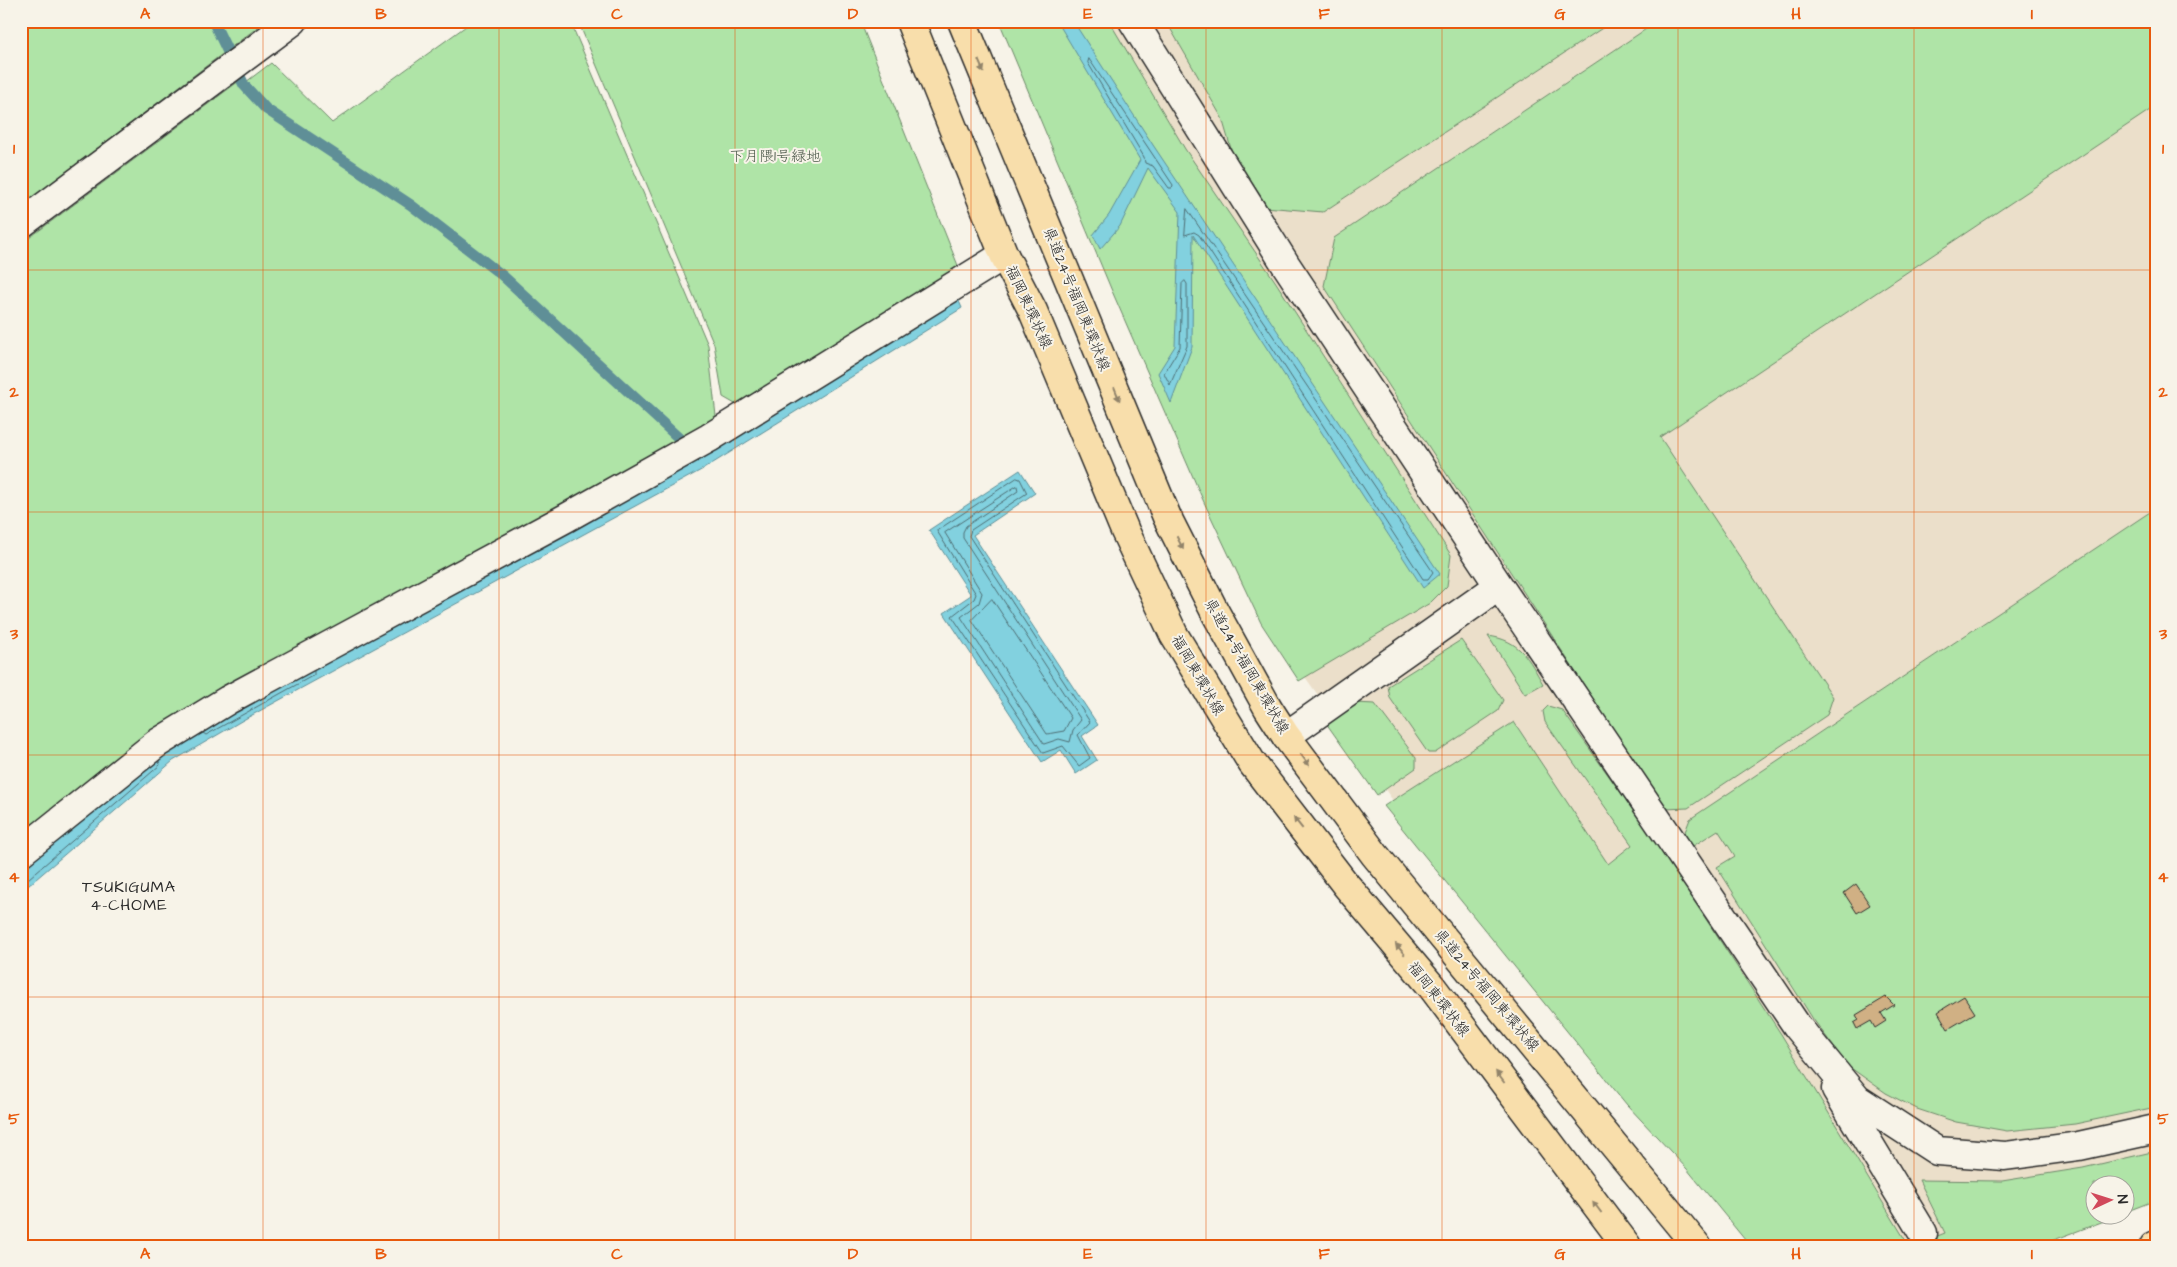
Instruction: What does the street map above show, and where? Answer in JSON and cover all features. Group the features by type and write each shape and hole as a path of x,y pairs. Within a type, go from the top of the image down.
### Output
{"main road":[{"name":"福岡東環状線","path":"910,21 1004,256 1033,311 1125,531 1174,635 1231,731 1269,786 1346,885 1432,987 1627,1246"},
{"name":"県道24号福岡東環状線","path":"962,21 1167,517 1220,621 1286,736 1375,855 1697,1246"}],"street":[{"path":"21,224 293,21"},
{"path":"1133,21 1286,265 1499,586 1797,1026 1923,1233"},
{"path":"21,852 156,744 228,700 566,518 709,438 1004,256"},
{"path":"1286,736 1499,586"},
{"path":"1797,1026 1857,1100 1937,1151 2005,1156 2079,1146 2156,1129"}],"shaded area":[{"path":"1004,21 2156,21 2156,1200 2134,1209 2134,1174 2084,1174 2084,1224 2096,1224 2038,1246 1768,1246 1710,1197 1411,826 1266,622 1240,581"}],"green space":[{"path":"21,21 266,21 21,206"},
{"path":"473,21 570,21 708,345 717,425 21,841 21,244 239,81 246,82 271,63 332,123"},
{"name":"下月隈1号緑地","path":"578,21 860,21 959,268 742,408 723,397 714,344"},
{"path":"999,21 1109,21 1185,149 1275,281 1451,555 1447,586 1430,603 1299,681 1261,623 1203,500 1112,291"},
{"path":"1166,21 1613,21 1323,212 1265,207 1234,159 1222,118"},
{"path":"1658,21 2156,21 2156,106 1660,437 1833,697 1827,715 1688,808 1665,809 1324,286 1334,238"},
{"path":"2156,508 2156,1107 2075,1124 2007,1131 1956,1122 1917,1109 1886,1093 1848,1066 1813,1019 1717,867 1735,856 1718,830 1690,848 1683,837 1690,819"},
{"path":"1488,636 1499,638 1516,646 1528,659 1543,684 1525,694"},
{"path":"1461,640 1503,700 1498,711 1435,753 1428,753 1390,698 1388,686"},
{"path":"1355,703 1375,704 1416,758 1416,768 1377,795 1326,723"},
{"path":"1548,706 1562,710 1653,838 1781,1034 1909,1246 1750,1246 1687,1169 1627,1105 1384,806 1514,722 1608,864 1632,845 1545,722 1543,711"},
{"path":"2156,1151 2156,1200 2134,1209 2134,1174 2084,1174 2084,1224 2096,1224 2038,1246 1912,1246 1945,1233 1919,1180 2002,1181 2083,1168"}],"water":[{"path":"1057,21 1073,21 1153,145 1440,574 1423,588 1193,235 1192,347 1171,403 1158,373 1175,346 1180,212 1148,168 1120,226 1100,249 1093,235 1109,215 1140,160"},
{"path":"958,299 962,308 705,468 243,720 173,761 21,892 21,858 163,751"},
{"path":"1020,470 1035,493 973,535 1098,725 1082,736 1097,760 1076,774 1061,750 1042,762 944,613 971,595 929,530"}],"building":[{"path":"1856,884 1870,905 1857,913 1844,893"},
{"path":"1964,996 1975,1013 1948,1029 1938,1012"},
{"path":"1886,997 1894,1005 1881,1013 1886,1021 1875,1028 1871,1021 1857,1029 1854,1023 1859,1020 1856,1015"}],"waterway":[{"path":"213,21 244,85 266,109 411,205 503,276 683,442"}],"district":[{"name":"TSUKIGUMA 4-CHOME","path":"129,895"}]}
